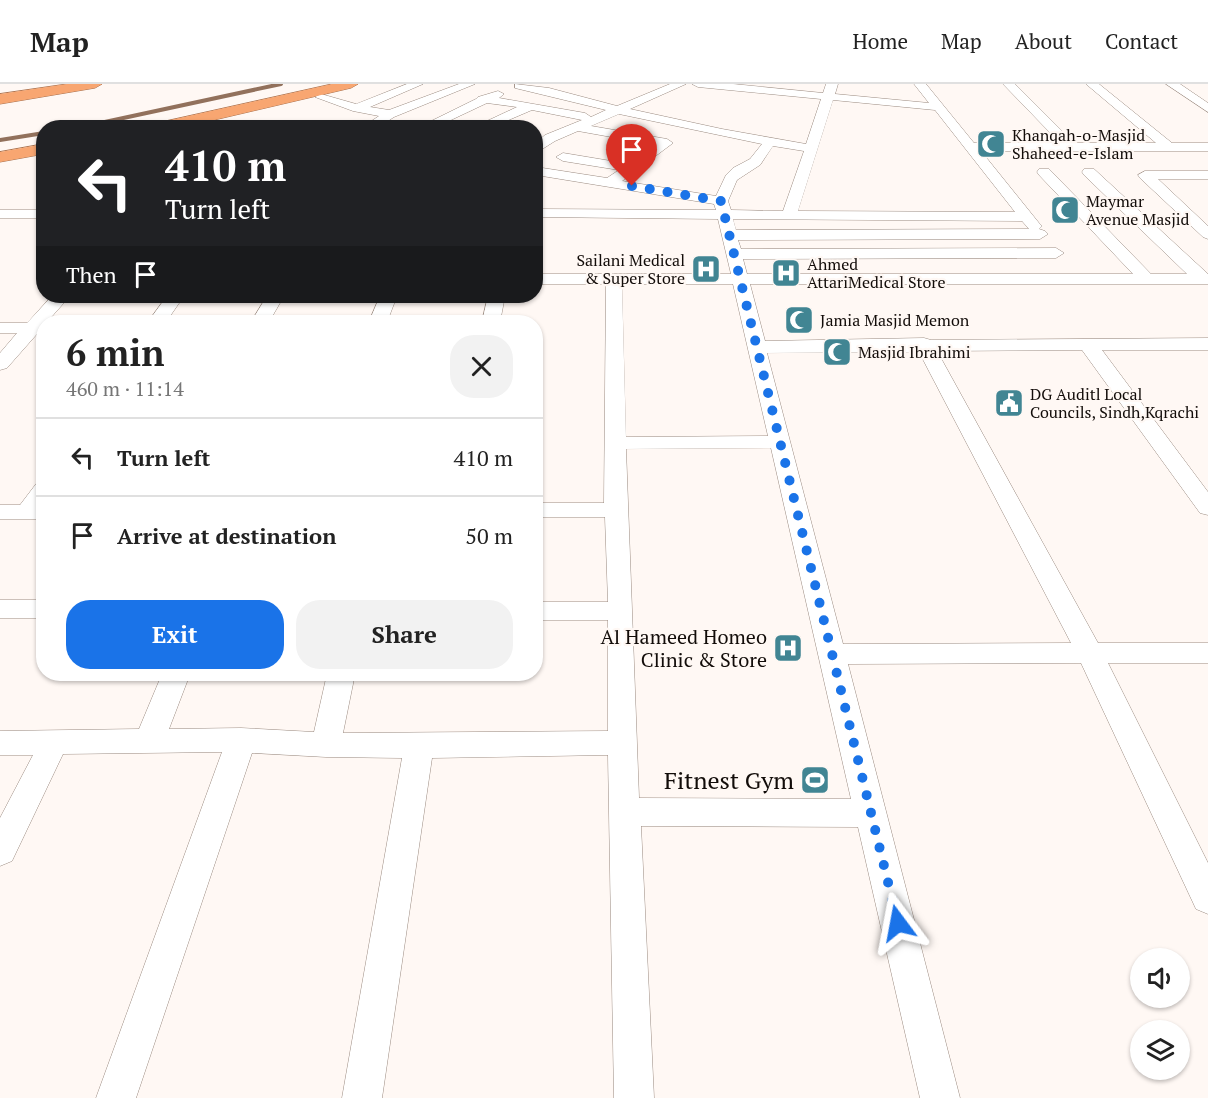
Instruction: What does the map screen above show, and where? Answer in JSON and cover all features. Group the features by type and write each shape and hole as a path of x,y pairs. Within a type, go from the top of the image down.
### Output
{"highway":[{"path":"0,99 95,84"},
{"path":"192,120 351,84"},
{"path":"0,157 36,150"}],"street":[{"path":"357,108 417,84"},
{"path":"380,120 390,114 470,84"},
{"path":"557,93 576,84"},
{"path":"543,144 550,138 680,84"},
{"path":"698,84 830,92 937,107"},
{"path":"1009,84 1071,147"},
{"path":"1092,84 1169,147"},
{"path":"1172,84 1208,108"},
{"path":"438,120 482,99 521,85 739,138 810,148"},
{"path":"905,90 923,88 1077,279"},
{"path":"666,90 830,92"},
{"path":"790,213 830,92"},
{"path":"321,97 357,108 390,114"},
{"path":"482,99 595,119"},
{"path":"496,120 531,106"},
{"path":"578,127 667,143 610,183"},
{"path":"543,137 573,141"},
{"path":"770,142 755,162 731,178 723,207 940,1098"},
{"path":"969,147 1208,147"},
{"path":"629,150 651,154"},
{"path":"543,152 631,168"},
{"path":"543,172 610,183 723,207"},
{"path":"1089,172 1101,183 1112,210"},
{"path":"558,203 560,175"},
{"path":"1208,175 1145,175 1208,234"},
{"path":"1101,183 1050,178 1147,279"},
{"path":"1071,200 1133,214 1205,279"},
{"path":"543,210 558,203 723,207 790,213 1026,217"},
{"path":"1085,214 1112,210"},
{"path":"0,214 36,214"},
{"path":"1101,231 1150,230"},
{"path":"732,244 814,234 1040,234"},
{"path":"814,234 823,254"},
{"path":"889,234 900,254"},
{"path":"957,234 970,253"},
{"path":"732,244 823,254 1056,253"},
{"path":"614,278 614,443 621,611 622,743 634,1098"},
{"path":"543,279 1205,279"},
{"path":"43,315 54,303"},
{"path":"0,364 36,323"},
{"path":"0,328 31,328"},
{"path":"757,347 924,344 1208,344"},
{"path":"924,344 1089,654 1208,898"},
{"path":"1088,345 1208,508"},
{"path":"614,443 781,442"},
{"path":"543,510 616,510"},
{"path":"0,512 35,512"},
{"path":"0,609 36,609"},
{"path":"543,611 621,611"},
{"path":"833,654 1208,653"},
{"path":"149,741 173,681"},
{"path":"326,745 340,681"},
{"path":"0,743 241,740 326,745 419,746 622,743"},
{"path":"116,1098 241,740"},
{"path":"0,851 54,743"},
{"path":"362,1098 419,746"},
{"path":"624,812 871,813"}],"waterway":[{"path":"114,120 281,84"},
{"path":"0,140 36,134"}],"place":[{"name":"Khanqah-o-Masjid Shaheed-e-Islam","path":"991,144"},
{"name":"Maymar Avenue Masjid","path":"1065,210"},
{"name":"Sailani Medical & Super Store","path":"706,269"},
{"name":"Ahmed AttariMedical Store","path":"786,273"},
{"name":"Jamia Masjid Memon","path":"799,320"},
{"name":"Masjid Ibrahimi","path":"837,352"},
{"name":"DG Auditl Local Councils, Sindh,Kqrachi","path":"1009,403"},
{"name":"Al Hameed Homeo Clinic & Store","path":"788,648"},
{"name":"Fitnest Gym","path":"815,780"}],"route":[{"path":"632,186 721,201 898,923"}]}
